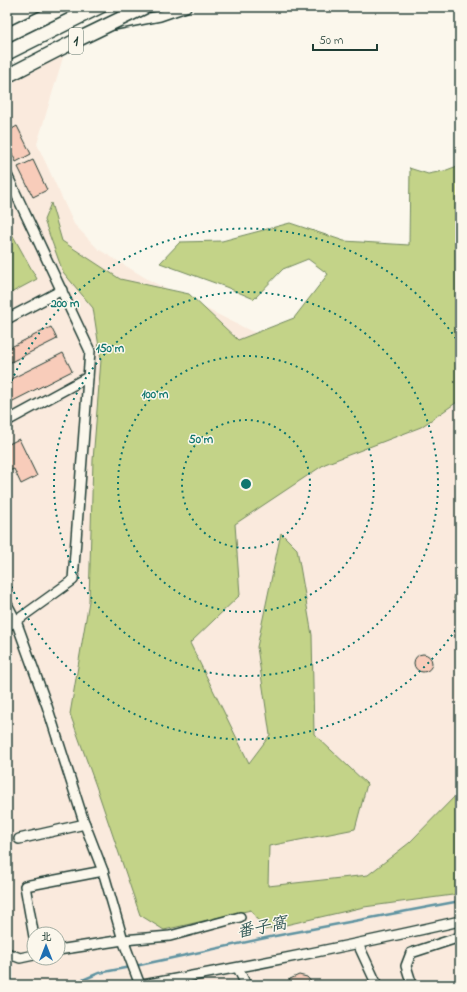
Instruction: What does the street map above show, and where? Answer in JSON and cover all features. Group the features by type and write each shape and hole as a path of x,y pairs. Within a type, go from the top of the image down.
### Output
{"highway":[{"name":"1","path":"7,35 64,7"},
{"name":"1","path":"7,76 145,7"}],"street":[{"path":"7,67 127,7"},
{"path":"70,35 160,16 186,7"},
{"path":"7,175 90,352 73,580 11,623"},
{"path":"7,319 62,290"},
{"path":"7,421 88,377"},
{"path":"7,604 11,623 47,706 85,824 103,871 123,940 141,985 238,968 358,944 460,921"},
{"path":"19,839 85,824"},
{"path":"32,926 25,886 103,871"},
{"path":"66,949 123,940 170,936 240,917"},
{"path":"412,985 406,966 411,954 460,937"},
{"path":"358,944 377,985"},
{"path":"7,953 20,958 26,957"},
{"path":"238,968 246,985"}],"shaded area":[{"path":"64,54 37,144 74,224 98,249 149,280 251,331 428,382 460,377 460,985 7,985 7,85"}],"green space":[{"path":"460,165 460,400 421,427 325,464 235,524 240,595 190,643 249,763 270,735 257,647 281,533 297,549 312,635 314,734 367,784 355,829 269,846 268,886 368,875 409,843 460,791 460,894 364,907 264,930 251,910 164,930 140,915 70,714 89,601 93,460 101,360 93,308 63,272 44,220 51,203 62,241 120,279 189,294 238,340 294,318 328,274 308,259 283,269 254,299 160,263 180,242 222,241 290,223 344,241 409,245 410,168 428,174 444,171"},
{"path":"7,225 37,279 7,295"},
{"path":"460,569 460,602 454,599"}],"building":[{"path":"17,126 31,154 16,162 7,143 7,132"},
{"path":"33,160 47,190 33,197 18,167"},
{"path":"51,327 57,339 7,364 7,349"},
{"path":"63,353 72,371 7,404 7,381"},
{"path":"19,439 37,476 21,484 14,469 7,472 7,445"},
{"path":"419,654 427,654 432,659 430,670 427,672 419,672 414,667 414,659"},
{"path":"299,975 307,977 314,985 285,985 290,979"}],"waterway":[{"name":"番子窩","path":"135,966 275,936 460,901"},
{"name":"番子窩","path":"71,985 99,973 130,967"}]}
